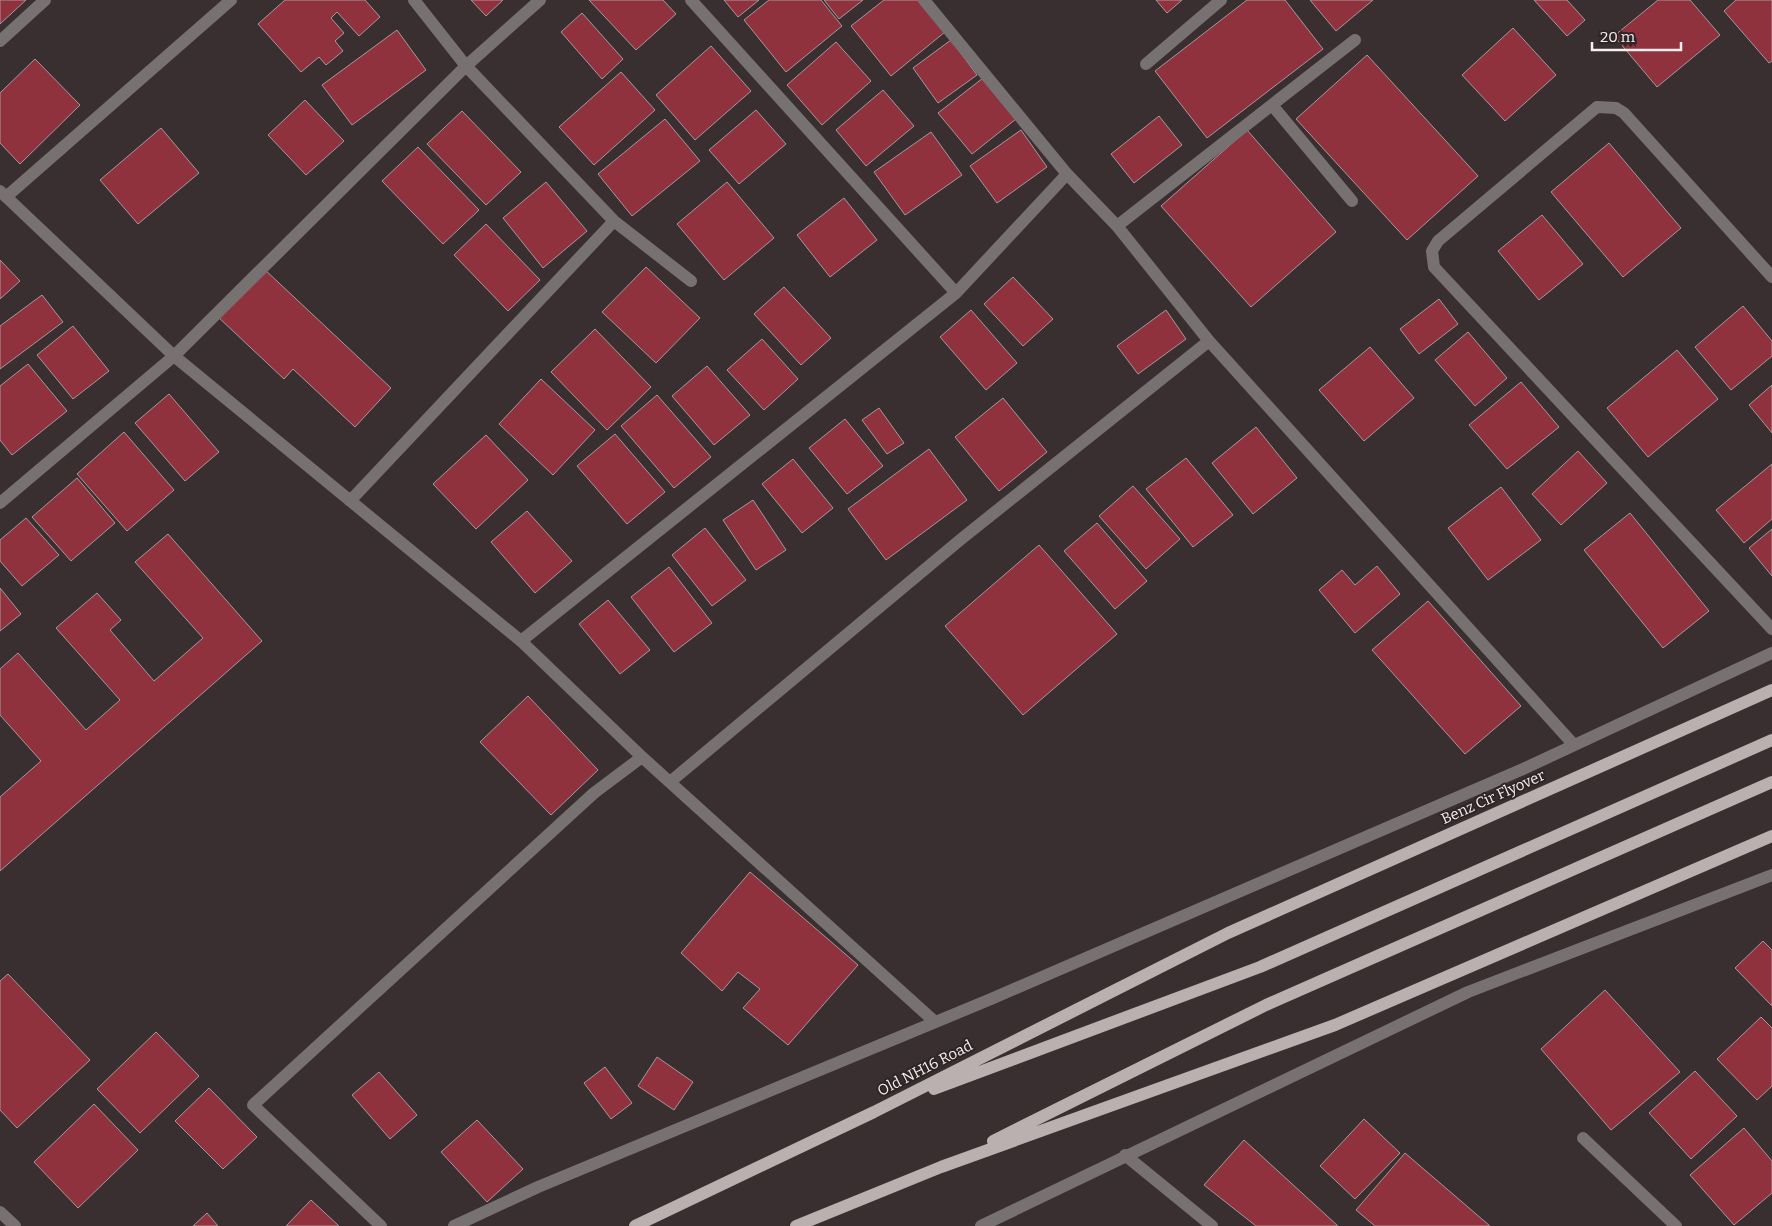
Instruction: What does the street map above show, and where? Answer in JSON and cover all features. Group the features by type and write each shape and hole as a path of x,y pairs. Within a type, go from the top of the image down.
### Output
{"main road":[{"name":"Benz Cir Flyover","path":"1228,933 1772,690"},
{"path":"874,1112 1260,967 1772,740"},
{"path":"940,1167 1266,1005 1772,782"},
{"path":"796,1226 940,1167 1335,1025 1772,836"},
{"name":"Old NH16 Road","path":"635,1226 874,1112 1228,933"}],"street":[{"path":"0,41 45,0"},
{"path":"231,0 3,194 174,356 521,641 642,757 935,1022"},
{"path":"414,0 466,66 614,221 691,281"},
{"path":"0,503 174,356 466,66 540,0"},
{"path":"691,0 956,293"},
{"path":"924,0 1067,174 1117,226 1209,341 1574,745"},
{"path":"1146,64 1221,0"},
{"path":"1117,226 1355,40"},
{"path":"1272,105 1352,202"},
{"path":"1772,277 1624,113 1616,108 1606,106 1597,107 1438,242 1432,251 1434,267 1772,629"},
{"path":"521,641 956,293 1067,174"},
{"path":"350,501 614,221"},
{"path":"670,782 960,540 1209,341"},
{"path":"454,1226 538,1187 935,1022 1523,769 1772,653"},
{"path":"381,1226 253,1105 594,793 642,757"},
{"path":"981,1226 1125,1155 1468,992 1772,875"},
{"path":"1583,1138 1676,1226"},
{"path":"1125,1155 1212,1226"},
{"path":"0,1212 15,1226"}],"building":[{"path":"0,0 26,0 0,24"},
{"path":"285,0 365,0 380,17 359,36 337,12 331,18 344,33 335,41 343,51 326,65 319,57 301,72 258,24"},
{"path":"471,0 503,0 486,16"},
{"path":"589,0 663,0 676,14 636,50"},
{"path":"724,0 759,0 738,17"},
{"path":"769,0 821,0 842,26 786,72 744,20"},
{"path":"824,0 863,0 839,19"},
{"path":"884,0 920,0 945,32 891,76 851,26"},
{"path":"1156,0 1182,0 1167,13"},
{"path":"1247,0 1285,0 1323,49 1207,138 1155,71"},
{"path":"1310,0 1373,0 1336,31"},
{"path":"1534,0 1567,0 1585,20 1567,36"},
{"path":"1658,0 1690,0 1720,35 1657,87 1614,36"},
{"path":"1736,0 1772,0 1772,61 1769,63 1724,11"},
{"path":"582,13 623,59 602,79 561,32"},
{"path":"1513,28 1556,75 1505,121 1462,75"},
{"path":"397,30 426,70 352,125 322,85"},
{"path":"951,40 977,75 938,103 913,68"},
{"path":"836,42 871,81 822,125 787,85"},
{"path":"711,46 751,91 695,140 656,95"},
{"path":"1367,55 1478,176 1407,240 1296,119"},
{"path":"35,59 80,105 20,164 0,143 0,93"},
{"path":"621,72 655,110 594,165 559,127"},
{"path":"983,78 1016,119 972,154 938,113"},
{"path":"883,90 914,126 866,166 836,130"},
{"path":"305,100 344,141 306,175 268,135"},
{"path":"756,110 786,144 739,184 709,150"},
{"path":"462,111 521,172 486,205 427,144"},
{"path":"1159,116 1182,145 1134,183 1111,154"},
{"path":"665,119 700,161 632,216 598,174"},
{"path":"161,128 199,173 138,224 100,180"},
{"path":"1021,130 1047,167 997,203 970,166"},
{"path":"1247,130 1336,232 1251,307 1161,206"},
{"path":"931,132 962,175 905,215 874,172"},
{"path":"1609,143 1681,228 1623,277 1551,192"},
{"path":"418,147 479,210 443,244 382,181"},
{"path":"546,182 587,231 543,268 503,218"},
{"path":"727,182 774,238 724,280 677,224"},
{"path":"844,198 877,240 830,277 797,235"},
{"path":"1542,215 1583,264 1539,300 1498,251"},
{"path":"486,224 540,280 508,311 454,255"},
{"path":"0,260 20,281 0,299"},
{"path":"646,267 700,318 656,363 602,312"},
{"path":"263,268 391,388 355,427 293,369 284,379 217,316"},
{"path":"1013,277 1053,319 1023,346 984,304"},
{"path":"784,287 831,338 801,365 754,314"},
{"path":"42,295 63,322 0,369 0,326"},
{"path":"1439,299 1458,324 1419,354 1400,329"},
{"path":"1743,306 1772,341 1772,356 1731,390 1695,347"},
{"path":"971,310 1017,363 986,390 940,337"},
{"path":"1166,310 1186,339 1138,374 1117,346"},
{"path":"73,326 109,371 73,399 37,355"},
{"path":"595,329 651,387 607,430 551,372"},
{"path":"1468,332 1507,378 1475,406 1435,360"},
{"path":"762,339 798,379 764,410 727,370"},
{"path":"1370,347 1414,398 1364,441 1319,390"},
{"path":"1677,350 1718,399 1648,457 1607,408"},
{"path":"28,364 67,411 12,455 0,440 0,386"},
{"path":"707,366 750,415 714,445 672,396"},
{"path":"541,379 595,430 553,475 499,424"},
{"path":"1521,382 1559,427 1507,469 1469,425"},
{"path":"1772,385 1772,433 1749,405"},
{"path":"169,394 219,452 185,481 135,423"},
{"path":"657,395 711,457 674,488 621,426"},
{"path":"1003,398 1047,452 999,491 955,437"},
{"path":"879,408 904,443 887,454 862,420"},
{"path":"845,419 883,466 847,494 809,448"},
{"path":"1256,427 1297,478 1253,514 1212,463"},
{"path":"124,432 174,490 127,531 77,474"},
{"path":"615,434 665,492 627,524 577,466"},
{"path":"486,435 528,480 476,529 433,484"},
{"path":"929,449 967,500 886,560 848,509"},
{"path":"1578,451 1607,483 1561,525 1532,494"},
{"path":"1186,458 1233,515 1193,547 1146,489"},
{"path":"793,459 833,508 802,533 762,484"},
{"path":"1772,464 1772,519 1744,543 1716,510"},
{"path":"77,478 115,523 71,561 32,517"},
{"path":"1133,486 1180,539 1146,569 1099,516"},
{"path":"1501,487 1541,540 1488,580 1448,528"},
{"path":"753,500 786,550 756,570 723,520"},
{"path":"527,511 572,561 535,593 491,542"},
{"path":"1630,513 1709,611 1663,648 1584,550"},
{"path":"26,518 59,555 22,586 0,561 0,540"},
{"path":"1097,523 1147,581 1115,609 1064,551"},
{"path":"705,528 746,580 712,606 672,555"},
{"path":"1772,529 1772,576 1749,548"},
{"path":"168,534 262,641 0,871 0,797 41,761 0,715 0,669 18,653 86,730 120,700 56,628 97,593 121,620 110,630 154,681 203,638 135,562"},
{"path":"1039,545 1117,634 1023,715 945,626"},
{"path":"1377,566 1400,594 1355,633 1319,590 1342,570 1355,585"},
{"path":"669,567 712,623 674,652 631,597"},
{"path":"0,588 21,614 0,631"},
{"path":"608,600 650,650 620,674 579,624"},
{"path":"1428,601 1521,706 1465,754 1372,650"},
{"path":"528,696 598,770 551,815 480,742"},
{"path":"750,872 858,965 788,1045 743,1008 760,989 738,972 722,991 681,953"},
{"path":"1763,941 1772,950 1772,1006 1735,968"},
{"path":"8,974 90,1060 17,1128 0,1110 0,981"},
{"path":"1605,990 1680,1072 1611,1130 1541,1049"},
{"path":"1761,1017 1772,1028 1772,1086 1757,1100 1717,1059"},
{"path":"156,1032 199,1076 140,1133 97,1089"},
{"path":"657,1057 693,1082 674,1110 638,1086"},
{"path":"605,1067 632,1103 611,1119 584,1083"},
{"path":"1695,1071 1737,1116 1691,1159 1649,1113"},
{"path":"379,1072 417,1115 390,1139 352,1095"},
{"path":"209,1088 257,1137 223,1169 175,1121"},
{"path":"94,1104 138,1150 78,1208 34,1162"},
{"path":"1364,1119 1400,1153 1355,1199 1320,1166"},
{"path":"477,1120 523,1169 487,1202 441,1152"},
{"path":"1744,1128 1772,1161 1772,1193 1734,1225 1690,1175"},
{"path":"1244,1140 1338,1226 1256,1226 1204,1185"},
{"path":"1405,1153 1490,1226 1375,1226 1356,1210"},
{"path":"311,1200 339,1226 286,1226"},
{"path":"207,1213 218,1226 193,1226"}]}
